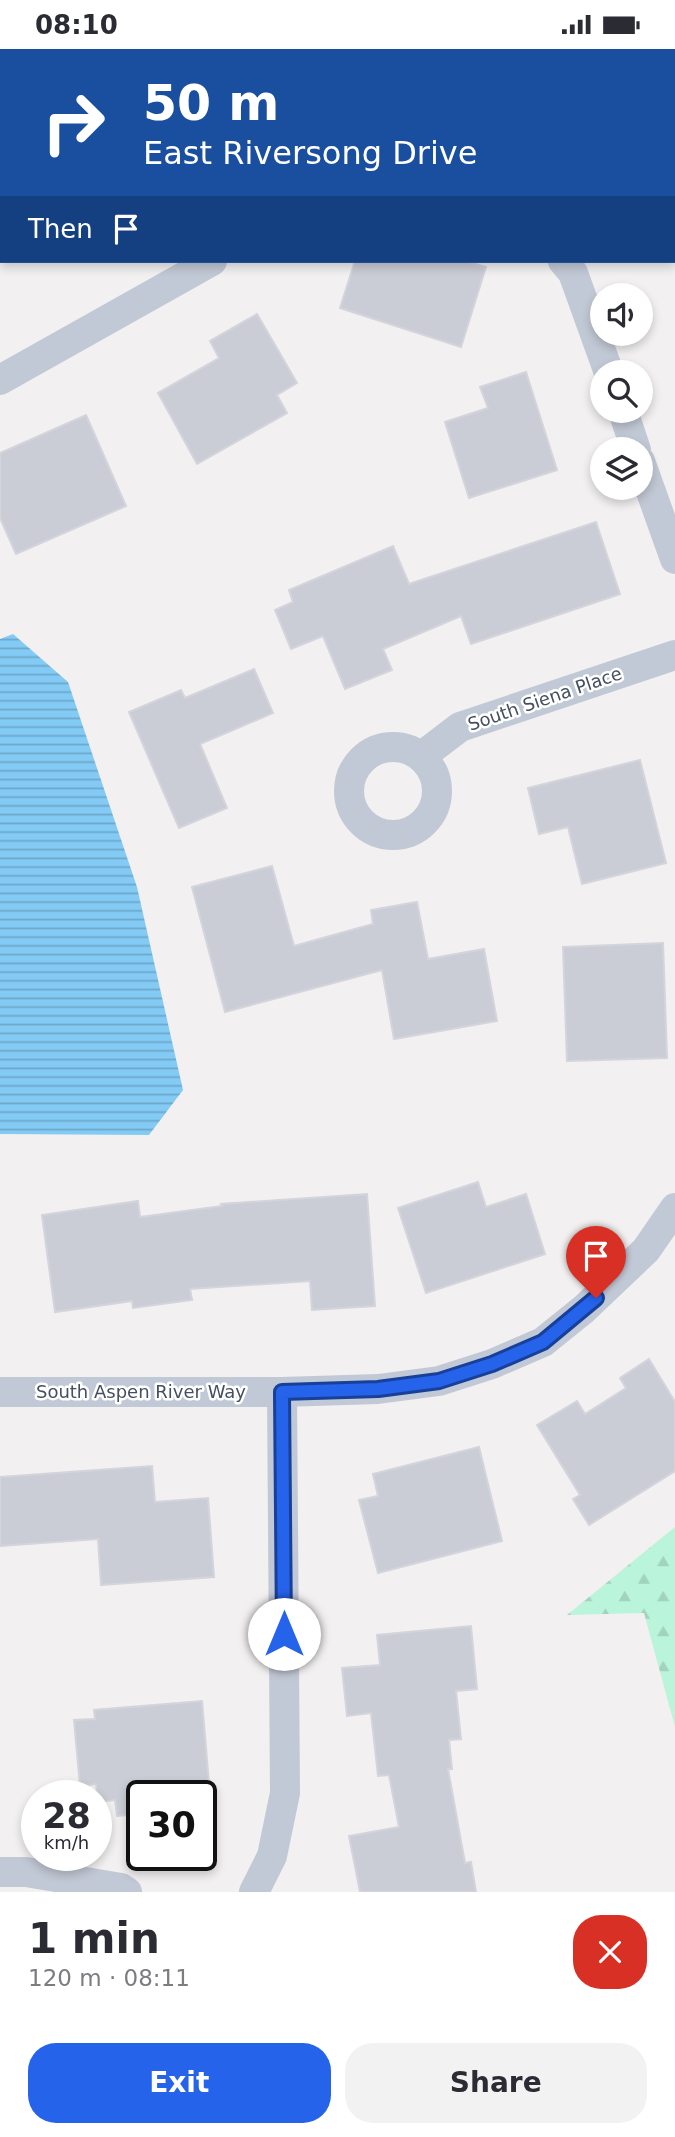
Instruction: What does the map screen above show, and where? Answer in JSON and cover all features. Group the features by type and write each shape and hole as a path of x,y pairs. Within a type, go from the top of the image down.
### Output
{"street":[{"path":"0,380 208,263"},
{"path":"565,263 573,273 604,360"},
{"path":"653,497 675,559"},
{"name":"South Siena Place","path":"422,756 460,727 675,655"},
{"name":"South Aspen River Way","path":"0,1392 282,1392 378,1389 439,1381 492,1364 543,1342 584,1309 646,1250 675,1208"},
{"path":"254,1892 272,1856 285,1793 282,1392"},
{"path":"0,1872 26,1872 121,1888 128,1892"}],"green space":[{"path":"675,1527 675,1727 644,1613 567,1615"}],"water":[{"path":"13,634 68,682 137,887 183,1090 149,1135 0,1134 0,639"}],"building":[{"path":"354,263 472,263 486,267 461,347 340,308"},
{"path":"257,314 297,383 277,395 287,413 197,464 158,393 219,358 210,341"},
{"path":"526,372 557,470 469,498 445,422 488,408 480,387"},
{"path":"86,415 126,506 16,554 0,518 0,453"},
{"path":"596,522 620,594 471,644 461,616 383,649 392,670 345,689 323,636 291,649 275,610 293,602 289,590 393,546 409,584"},
{"path":"254,669 273,713 200,744 227,808 179,828 129,712 181,690 185,698"},
{"path":"640,760 666,863 582,884 568,827 539,834 528,788"},
{"path":"272,866 294,946 373,924 371,910 417,902 428,959 484,949 497,1021 394,1039 382,970 225,1012 192,887"},
{"path":"663,943 667,1058 567,1061 563,947"},
{"path":"478,1182 486,1207 526,1194 545,1254 426,1293 398,1208"},
{"path":"367,1194 375,1306 312,1310 310,1281 190,1289 192,1300 133,1308 132,1301 55,1312 42,1215 138,1201 140,1217 222,1206 221,1204"},
{"path":"649,1359 675,1402 675,1471 589,1525 573,1499 580,1495 537,1425 577,1401 585,1414 626,1388 620,1378"},
{"path":"479,1447 502,1541 378,1573 359,1500 378,1496 373,1474"},
{"path":"152,1466 155,1502 208,1498 214,1577 101,1585 98,1539 0,1546 0,1477"},
{"path":"471,1626 477,1689 456,1691 461,1739 449,1740 452,1769 448,1769 465,1863 471,1862 476,1892 360,1892 349,1836 399,1827 389,1775 378,1776 371,1713 347,1716 342,1668 380,1665 377,1635"},
{"path":"202,1701 209,1780 126,1780 126,1815 117,1816 115,1800 112,1800 112,1780 79,1780 74,1720 95,1719 94,1710"}],"route":[{"path":"284,1634 282,1392 378,1389 439,1381 492,1364 543,1342 596,1298"}]}
